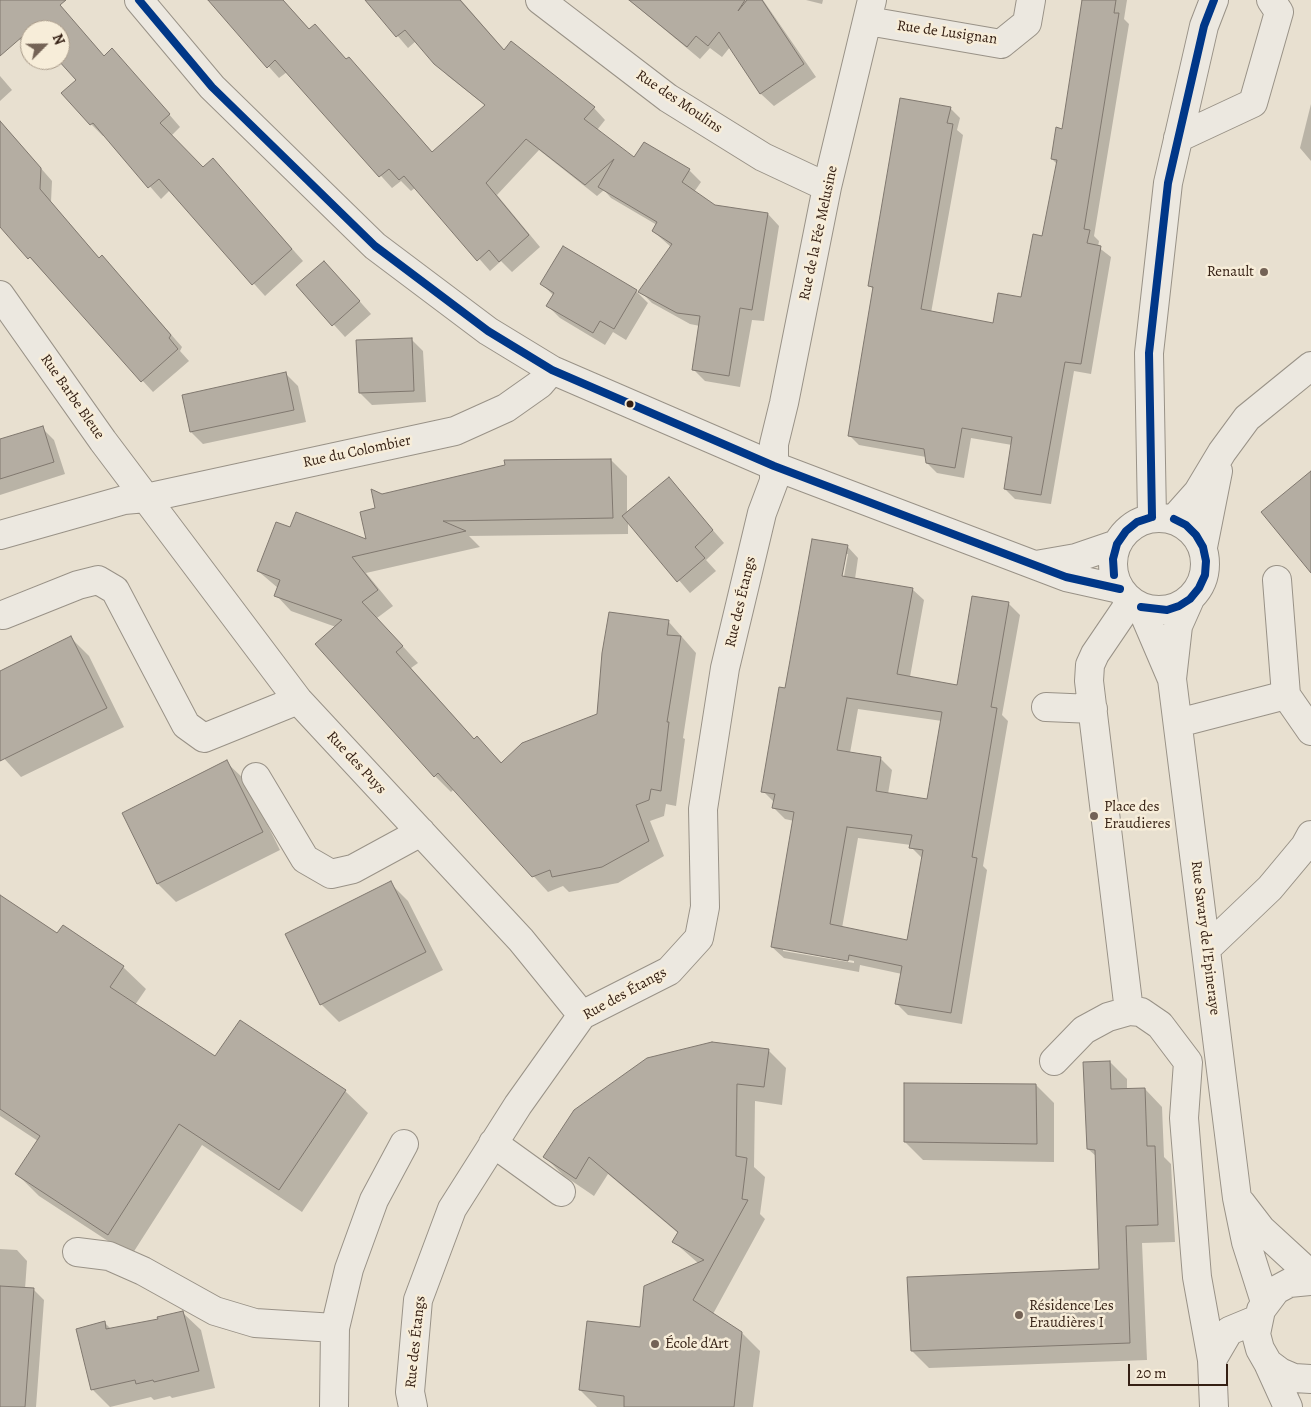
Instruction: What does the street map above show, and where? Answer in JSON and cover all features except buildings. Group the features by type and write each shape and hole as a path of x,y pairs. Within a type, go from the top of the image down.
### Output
{"street":[{"path":"139,0 212,87 375,246 488,331 552,370 774,466 1066,577 1131,599 1154,610 1167,610 1179,606 1190,599"},
{"name":"Rue des Moulins","path":"540,0 668,98 763,156 827,187"},
{"name":"Rue de Lusignan","path":"870,10 1001,44 1027,23 1030,0"},
{"path":"1163,518 1149,353 1168,183 1204,26 1214,0"},
{"path":"1178,138 1253,103 1279,12 1271,0"},
{"name":"Rue de la Fée Melusine","path":"774,466 774,444 784,403 827,187 870,10"},
{"name":"Rue Barbe Bleue","path":"0,295 146,498"},
{"path":"1036,565 1076,558 1116,544 1126,531 1137,522 1163,518 1198,492 1222,452 1247,418 1311,366"},
{"name":"Rue du Colombier","path":"0,535 124,500 146,498 455,430 506,408 540,384 552,370"},
{"name":"Rue Savary de l'Epineraye","path":"1222,452 1203,547 1206,561 1205,575 1199,588 1190,599 1178,626 1172,679 1237,1198 1261,1310 1256,1334 1260,1349 1288,1407"},
{"name":"Rue des Étangs","path":"413,1407 410,1392 418,1300 452,1209 493,1143 582,1015 668,971 699,938 706,907 703,809 722,687 762,513 774,482 774,466"},
{"name":"Rue des Puys","path":"146,498 298,700 521,940 582,1015"},
{"path":"1163,518 1191,530 1203,547"},
{"name":"Rue Savary de l'Epineraye","path":"1116,544 1113,559 1114,575 1131,599 1172,679"},
{"path":"3,615 78,585 98,580 114,590 186,725 204,738 298,700"},
{"path":"1277,580 1286,695 1311,731"},
{"path":"1129,1012 1089,681 1092,660 1131,599"},
{"path":"1178,723 1286,695"},
{"path":"1046,707 1093,709"},
{"path":"256,777 305,859 331,874 353,869 421,832"},
{"path":"1206,949 1270,888 1305,846 1311,835"},
{"path":"1054,1061 1084,1030 1108,1017 1129,1012 1141,1012 1160,1025 1188,1062 1184,1118 1197,1277 1212,1360 1214,1407"},
{"path":"1188,1062 1219,1057"},
{"path":"493,1143 561,1192"},
{"path":"334,1407 334,1328 349,1270 374,1200 404,1144"},
{"path":"1237,1198 1261,1229 1311,1274"},
{"path":"77,1252 109,1256 143,1271 215,1312 255,1323 334,1328"},
{"path":"1212,1360 1229,1331 1261,1310 1276,1290 1289,1283 1311,1281"},
{"path":"1268,1363 1280,1372 1294,1378 1311,1379"}],"transit line":[{"path":"139,0 212,87 375,246 488,331 552,370 774,466 1066,577 1120,589"},
{"path":"1152,517 1149,353 1168,183 1204,26 1214,0"},
{"path":"1114,575 1113,559 1117,544 1126,531 1137,522 1152,517"},
{"path":"1141,607 1167,610 1179,606 1190,599 1199,588 1205,575 1206,561 1203,547 1196,535 1186,525 1174,519"}],"place":[{"name":"Renault","path":"1264,272"},
{"name":"Place des Eraudieres","path":"1094,816"},
{"name":"Résidence Les Eraudières I","path":"1019,1315"},
{"name":"École d'Art","path":"655,1344"}]}
